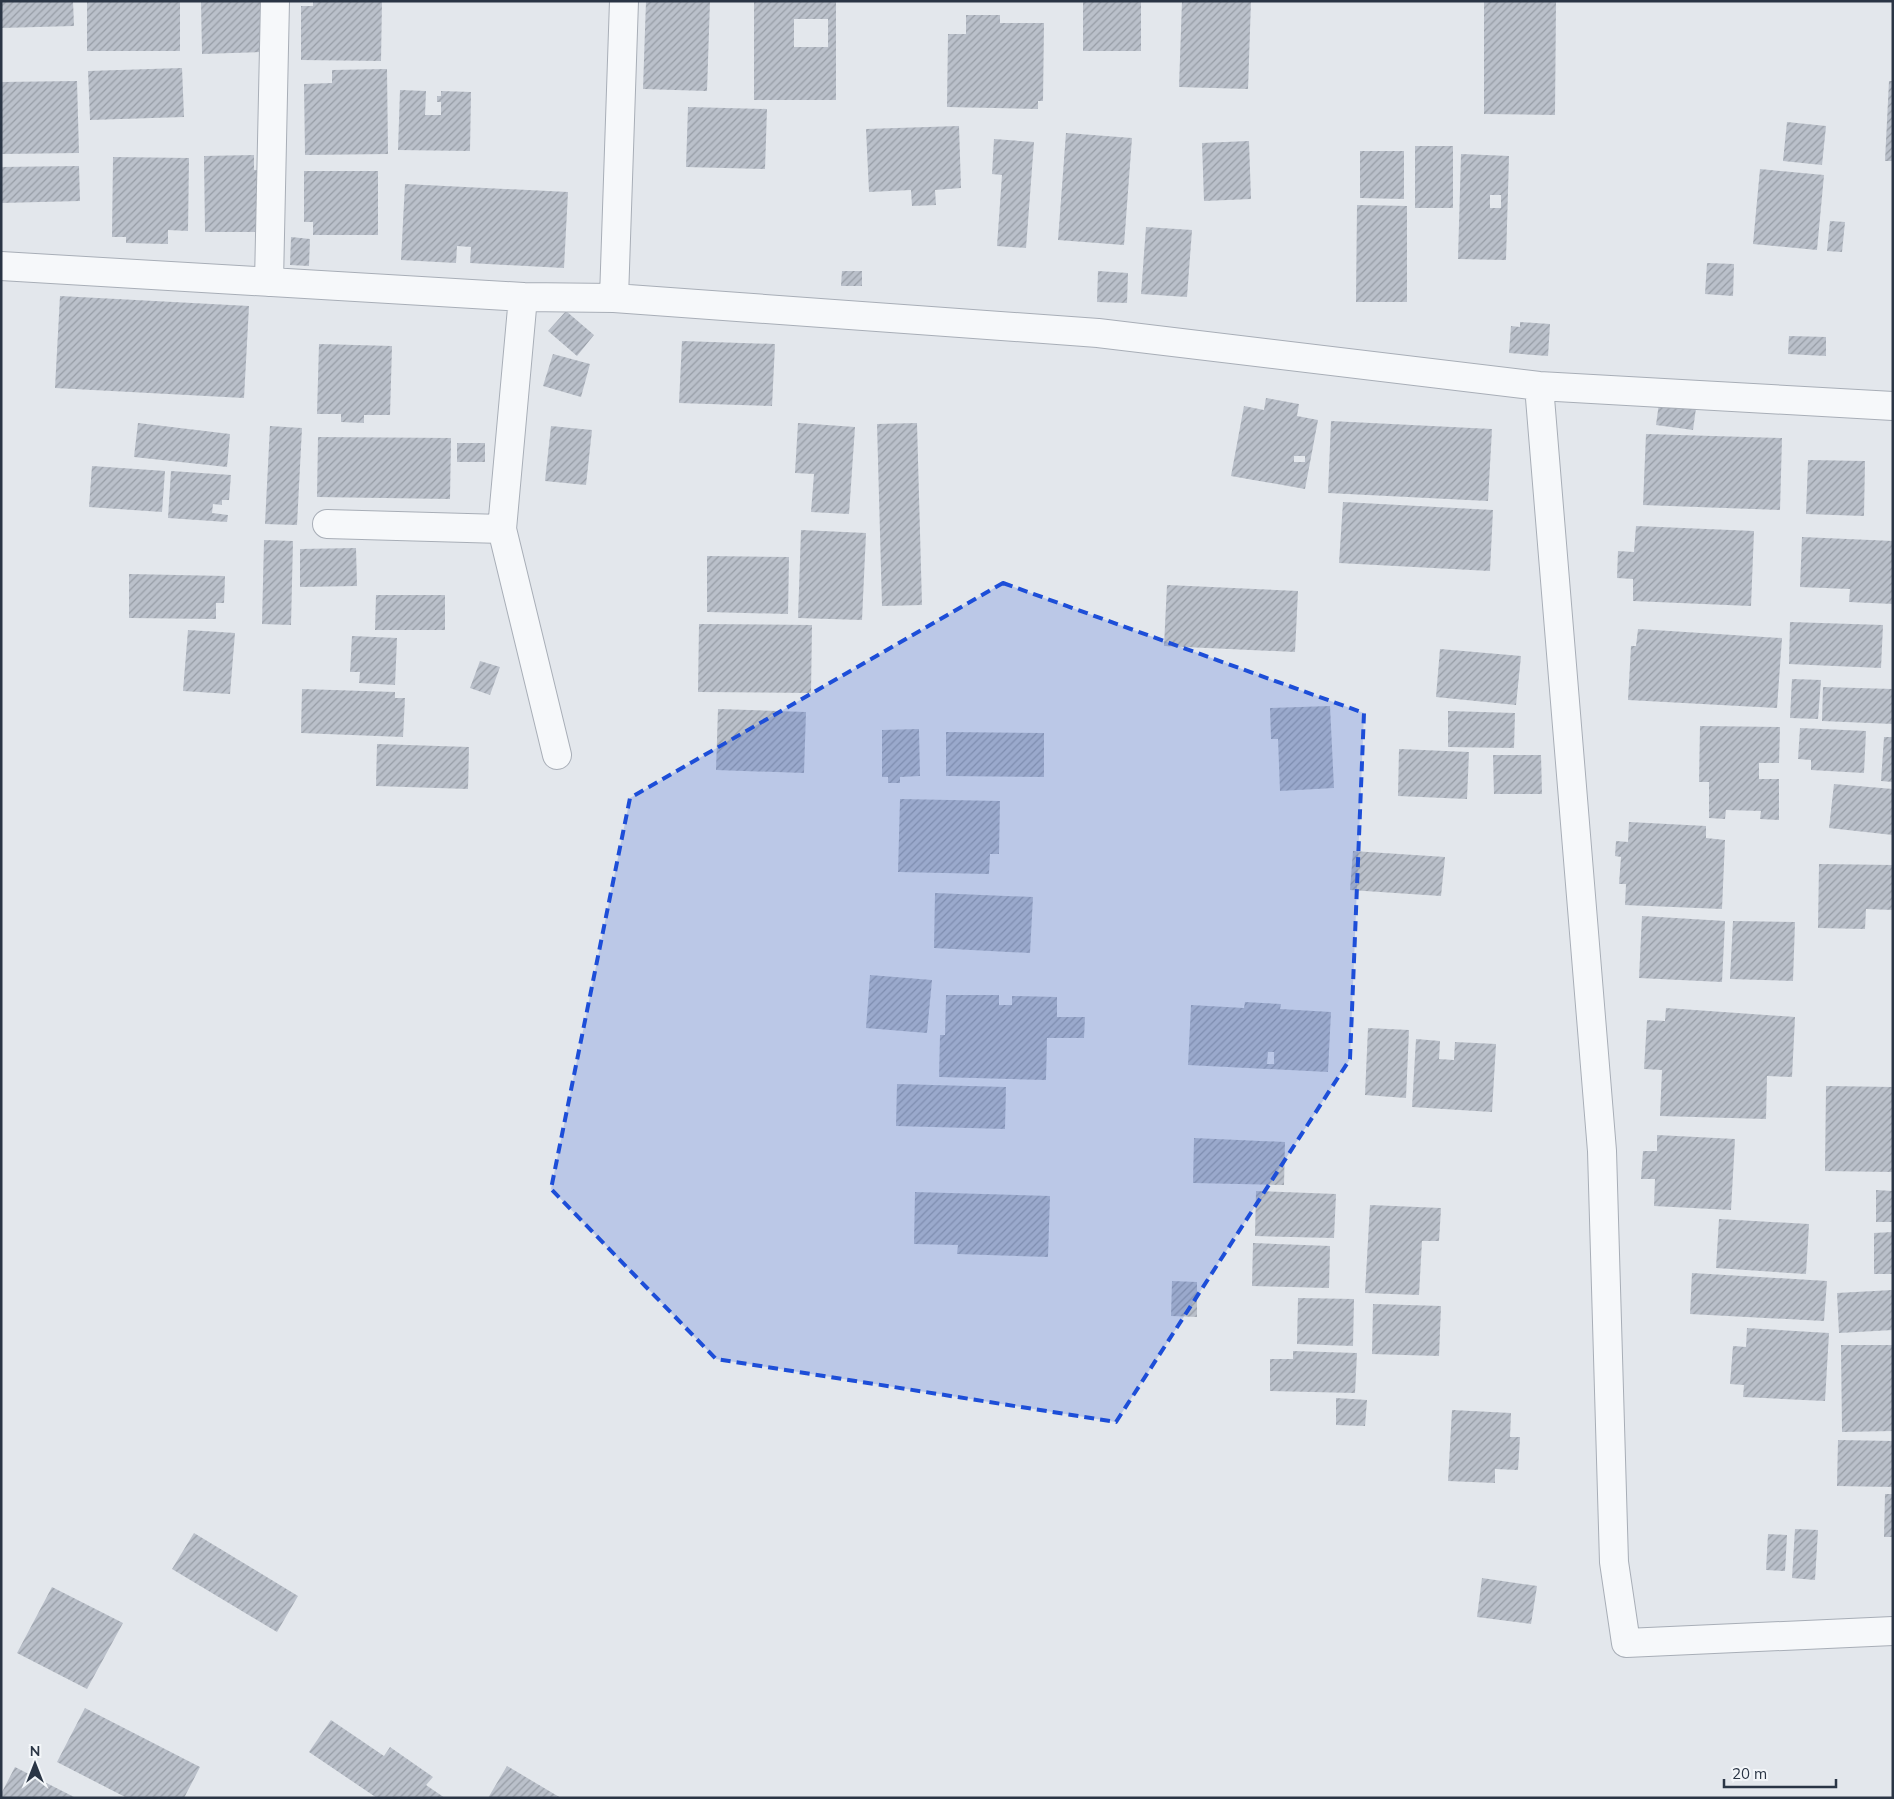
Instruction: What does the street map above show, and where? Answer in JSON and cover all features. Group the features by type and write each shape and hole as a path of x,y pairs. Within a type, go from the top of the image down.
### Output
{"street":[{"path":"269,282 274,1"},
{"path":"614,298 624,1"},
{"path":"1,266 524,297 614,298 1098,333 1539,386 1893,406"},
{"path":"524,297 502,530 558,755"},
{"path":"1539,386 1602,1151 1614,1562 1626,1643 1893,1631"},
{"path":"327,524 502,530"}],"highlighted area":[{"path":"1003,583 1364,713 1350,1059 1116,1422 716,1359 551,1189 630,798"}],"building":[{"path":"1,1 73,1 74,26 1,28"},
{"path":"87,1 180,1 180,51 87,51"},
{"path":"201,1 260,1 261,52 202,54"},
{"path":"313,1 382,1 381,61 301,60 301,6 313,6"},
{"path":"646,1 710,1 707,91 643,89"},
{"path":"754,1 836,1 836,100 754,100","holes":["794,19 828,19 828,47 794,47"]},
{"path":"1083,1 1141,1 1141,51 1083,51"},
{"path":"1182,1 1251,1 1248,89 1179,87"},
{"path":"1484,1 1556,1 1555,115 1484,114"},
{"path":"966,15 1000,15 1000,23 1044,23 1043,101 1038,101 1038,109 947,107 948,34 966,34"},
{"path":"182,68 184,117 90,120 88,71"},
{"path":"387,69 388,154 305,155 304,84 332,83 332,70"},
{"path":"77,81 79,153 1,154 1,82"},
{"path":"1889,81 1893,81 1893,161 1885,161"},
{"path":"400,90 426,91 425,115 441,115 441,102 437,102 437,96 441,96 441,91 471,92 470,151 398,150"},
{"path":"688,107 767,109 765,169 686,167"},
{"path":"1787,122 1826,126 1822,165 1783,161"},
{"path":"959,126 961,188 935,190 936,205 912,206 911,190 869,192 866,129"},
{"path":"1066,133 1132,138 1124,245 1058,240"},
{"path":"994,139 1034,142 1026,248 997,246 1002,175 992,174"},
{"path":"1249,141 1251,199 1204,201 1202,143"},
{"path":"1415,146 1453,146 1453,208 1415,208"},
{"path":"1360,151 1404,151 1404,199 1360,198"},
{"path":"1461,154 1509,156 1506,260 1458,259","holes":["1490,195 1501,195 1501,208 1490,208"]},
{"path":"254,155 254,170 264,170 265,232 205,232 204,156"},
{"path":"113,157 189,158 188,231 168,230 168,244 126,243 126,237 112,237"},
{"path":"79,166 80,201 1,203 1,167"},
{"path":"1760,169 1824,175 1817,250 1753,244"},
{"path":"304,171 378,171 378,235 313,235 313,222 304,222"},
{"path":"405,184 568,192 564,268 470,263 471,247 457,246 456,263 401,260"},
{"path":"1357,205 1407,206 1407,302 1356,302"},
{"path":"1830,221 1845,222 1842,252 1827,251"},
{"path":"1146,227 1192,230 1187,297 1141,294"},
{"path":"291,237 310,239 309,266 290,265"},
{"path":"1707,263 1734,264 1733,296 1705,294"},
{"path":"842,271 862,271 862,286 841,286"},
{"path":"1098,271 1128,273 1127,303 1097,302"},
{"path":"60,296 249,306 244,398 55,388"},
{"path":"566,311 594,335 577,356 548,331"},
{"path":"1520,322 1550,324 1548,356 1509,353 1511,326 1520,327"},
{"path":"1789,336 1826,337 1826,356 1788,354"},
{"path":"682,341 775,344 772,406 679,403"},
{"path":"319,344 392,346 390,415 364,415 364,423 341,422 341,414 317,414"},
{"path":"553,354 590,364 581,397 543,386"},
{"path":"1266,398 1299,404 1297,416 1318,420 1305,489 1231,476 1244,406 1264,410","holes":["1294,456 1305,456 1305,462 1294,462"]},
{"path":"1659,403 1696,408 1693,430 1656,425"},
{"path":"1331,421 1492,429 1488,501 1328,493"},
{"path":"138,423 230,434 227,467 134,457"},
{"path":"798,423 855,427 849,514 811,512 814,474 795,473"},
{"path":"917,423 922,605 882,606 877,424"},
{"path":"270,426 302,428 297,525 265,524"},
{"path":"551,426 592,430 586,485 545,481"},
{"path":"1646,434 1782,438 1780,510 1643,505"},
{"path":"318,437 451,438 450,499 317,497"},
{"path":"457,443 485,443 485,462 457,462"},
{"path":"1808,460 1865,461 1864,516 1806,514"},
{"path":"92,466 165,471 162,512 89,507"},
{"path":"171,471 231,475 229,500 222,500 222,505 213,504 212,513 228,515 227,522 168,518"},
{"path":"1343,502 1493,510 1490,571 1339,563"},
{"path":"1636,526 1754,531 1751,606 1633,601 1633,579 1617,578 1618,551 1634,552"},
{"path":"801,530 866,533 862,620 798,618"},
{"path":"1802,537 1893,541 1893,604 1849,602 1850,589 1800,587"},
{"path":"264,540 293,541 291,625 262,624"},
{"path":"356,548 357,586 300,587 300,549"},
{"path":"707,556 789,557 788,614 707,612"},
{"path":"129,574 225,576 224,603 216,603 216,619 129,618"},
{"path":"1167,585 1298,591 1295,652 1164,646"},
{"path":"376,595 445,595 445,630 375,630"},
{"path":"1790,622 1883,625 1881,668 1789,664"},
{"path":"699,624 812,625 811,693 698,692"},
{"path":"1638,629 1782,638 1777,708 1628,700 1631,646 1636,646"},
{"path":"188,630 235,633 230,694 183,691"},
{"path":"352,636 397,638 395,685 359,683 360,672 350,672"},
{"path":"1440,649 1521,656 1516,705 1436,697"},
{"path":"480,661 500,667 490,695 470,688"},
{"path":"1792,679 1821,680 1818,719 1790,718"},
{"path":"1823,687 1893,689 1893,724 1822,721"},
{"path":"302,689 395,692 395,698 405,698 403,737 301,733"},
{"path":"1330,706 1334,788 1280,791 1278,739 1271,739 1270,708"},
{"path":"718,709 806,712 804,773 716,770"},
{"path":"1448,711 1515,713 1514,748 1448,747"},
{"path":"1700,726 1780,727 1779,763 1759,763 1759,779 1779,779 1779,820 1760,819 1761,811 1726,810 1725,819 1709,818 1709,782 1699,782"},
{"path":"1800,728 1866,731 1864,773 1811,770 1811,760 1798,759"},
{"path":"919,729 920,776 900,777 900,783 888,783 888,777 882,777 882,730"},
{"path":"946,732 1044,733 1044,777 946,776"},
{"path":"1884,737 1893,737 1893,782 1881,781"},
{"path":"377,744 469,747 468,789 376,786"},
{"path":"1399,749 1469,752 1467,799 1398,796"},
{"path":"1493,755 1541,755 1542,794 1494,794"},
{"path":"1834,784 1893,789 1893,835 1829,828"},
{"path":"900,799 1000,801 999,854 990,854 989,874 898,872"},
{"path":"1629,822 1706,826 1706,838 1725,840 1722,909 1625,905 1626,884 1619,884 1621,857 1615,856 1616,841 1628,842"},
{"path":"1353,851 1445,857 1441,896 1350,890"},
{"path":"1819,864 1893,865 1893,910 1866,909 1865,929 1818,928"},
{"path":"935,893 1033,897 1030,953 934,948"},
{"path":"1642,916 1725,921 1722,982 1639,978"},
{"path":"1733,921 1795,922 1793,981 1730,979"},
{"path":"870,975 932,980 927,1033 866,1028"},
{"path":"946,995 999,995 999,1005 1012,1005 1012,996 1057,997 1057,1017 1085,1017 1084,1038 1047,1038 1046,1080 939,1077 940,1035 945,1035"},
{"path":"1245,1002 1281,1004 1280,1009 1331,1012 1328,1072 1188,1065 1191,1005 1244,1008","holes":["1268,1052 1274,1052 1274,1064 1267,1064"]},
{"path":"1666,1008 1795,1017 1792,1077 1767,1076 1766,1119 1660,1116 1662,1070 1644,1069 1647,1020 1665,1021"},
{"path":"1368,1028 1409,1030 1406,1098 1365,1095"},
{"path":"1416,1039 1440,1041 1439,1059 1454,1060 1455,1042 1496,1044 1492,1112 1412,1107"},
{"path":"897,1084 1006,1087 1005,1129 896,1126"},
{"path":"1826,1086 1893,1087 1893,1172 1825,1171"},
{"path":"1657,1135 1735,1139 1731,1210 1654,1206 1655,1179 1641,1179 1643,1151 1657,1151"},
{"path":"1194,1138 1285,1142 1284,1185 1193,1183"},
{"path":"1876,1190 1893,1191 1893,1222 1876,1222"},
{"path":"1256,1191 1336,1194 1334,1238 1255,1236"},
{"path":"915,1192 1050,1196 1048,1257 957,1254 958,1245 914,1244"},
{"path":"1370,1205 1441,1208 1439,1241 1422,1241 1419,1295 1365,1293"},
{"path":"1719,1219 1809,1224 1806,1274 1716,1268"},
{"path":"1893,1232 1893,1274 1874,1274 1874,1233"},
{"path":"1253,1243 1330,1246 1329,1288 1252,1286"},
{"path":"1692,1273 1827,1281 1824,1321 1690,1314"},
{"path":"1172,1281 1197,1282 1197,1317 1171,1316"},
{"path":"1893,1290 1893,1330 1839,1333 1837,1293"},
{"path":"1298,1298 1354,1299 1353,1346 1297,1344"},
{"path":"1373,1304 1441,1306 1439,1356 1372,1354"},
{"path":"1747,1328 1829,1333 1825,1401 1743,1397 1744,1385 1730,1384 1733,1346 1746,1347"},
{"path":"1841,1345 1893,1345 1893,1431 1842,1432"},
{"path":"1293,1351 1357,1353 1355,1393 1270,1391 1270,1359 1293,1359"},
{"path":"1336,1398 1367,1400 1365,1426 1336,1425"},
{"path":"1452,1410 1511,1413 1510,1437 1520,1437 1518,1470 1495,1469 1495,1483 1448,1481"},
{"path":"1838,1440 1893,1441 1893,1487 1837,1486"},
{"path":"1885,1494 1893,1494 1893,1537 1884,1537"},
{"path":"1795,1529 1818,1530 1815,1580 1792,1578"},
{"path":"194,1533 298,1596 277,1632 172,1569"},
{"path":"1768,1534 1787,1535 1785,1571 1766,1570"},
{"path":"1482,1578 1537,1586 1531,1624 1477,1617"},
{"path":"52,1587 123,1623 87,1689 17,1653"},
{"path":"85,1708 200,1767 184,1798 127,1798 57,1762"},
{"path":"331,1720 384,1756 390,1747 433,1777 426,1785 445,1798 377,1798 309,1752"},
{"path":"507,1766 561,1798 488,1798"},
{"path":"15,1767 76,1798 1,1798 1,1794"}]}
